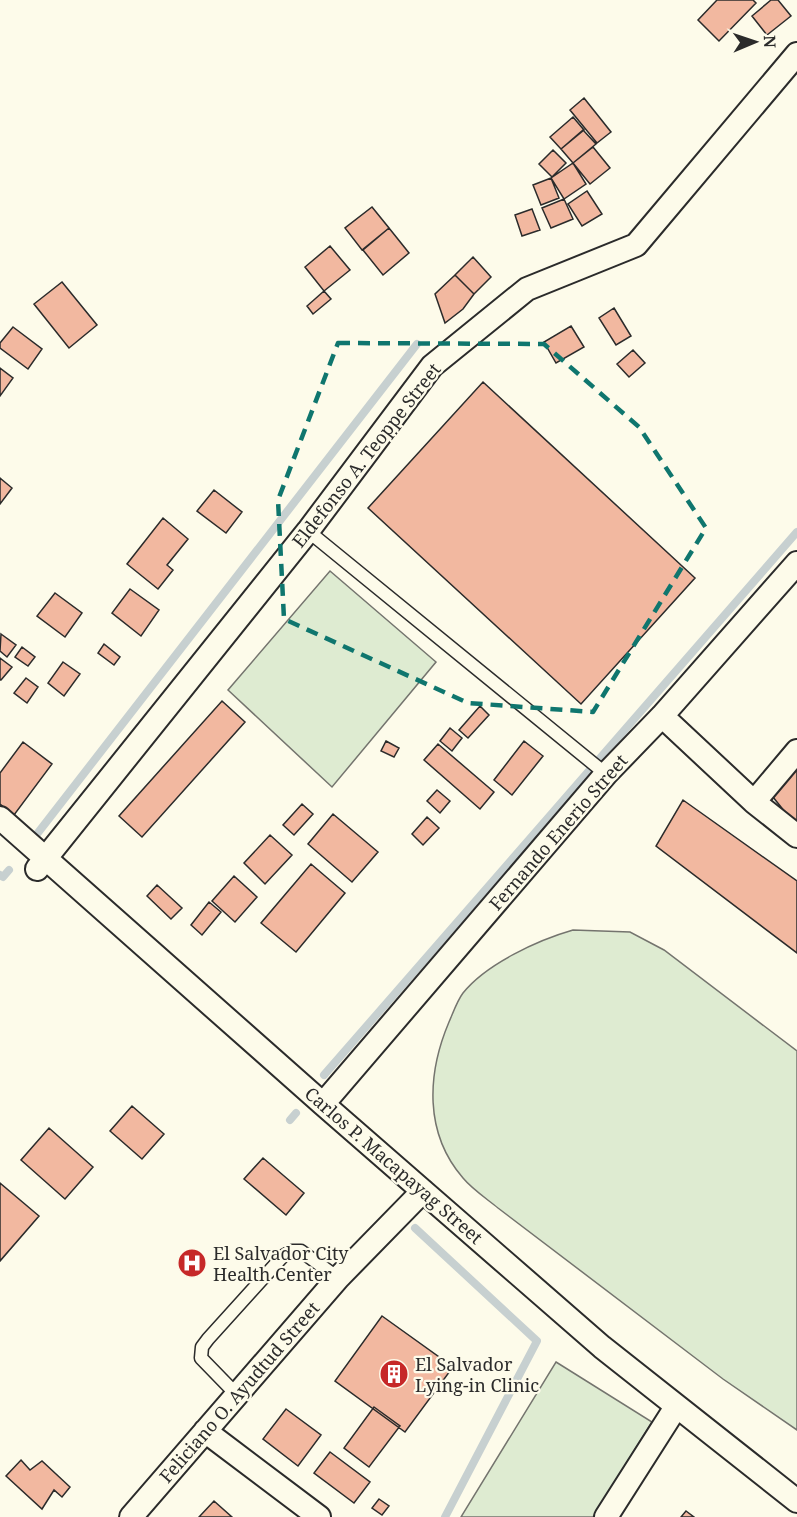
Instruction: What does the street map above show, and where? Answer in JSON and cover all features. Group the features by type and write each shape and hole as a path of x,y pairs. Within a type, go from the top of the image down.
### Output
{"street":[{"name":"Eldefonso A. Teoppe Street","path":"41,863 308,531 432,366 527,289 636,245 797,54"},
{"name":"Fernando Enerio Street","path":"323,1104 603,772 662,716 797,564"},
{"path":"662,716 754,802 797,836"},
{"path":"754,802 797,751"},
{"name":"Carlos P. Macapayag Street","path":"0,818 41,863 602,1347 797,1501"},
{"name":"Feliciano O. Ayudtud Street","path":"131,1517 338,1278 423,1191"},
{"path":"606,1517 676,1407"},
{"path":"205,1431 319,1517"}],"lane":[{"path":"308,531 603,772"},
{"path":"236,1394 201,1358 202,1347 208,1339 283,1256 292,1251 301,1251 338,1278"}],"highlighted area":[{"path":"338,343 544,344 639,427 706,528 593,712 468,703 284,619 278,500"}],"green space":[{"path":"330,571 436,662 332,787 228,690"},
{"path":"573,930 630,932 664,950 797,1051 797,1430 723,1379 480,1194 463,1178 450,1161 441,1142 433,1103 433,1082 442,1042 461,996 485,972 514,954"},
{"path":"556,1362 652,1422 593,1517 461,1517"}],"building":[{"path":"717,0 753,0 756,3 719,41 698,20"},
{"path":"771,0 778,0 791,16 767,35 752,16"},
{"path":"584,98 611,132 597,143 570,110"},
{"path":"573,117 584,130 561,149 550,137"},
{"path":"583,130 596,144 573,163 561,149"},
{"path":"593,147 610,168 590,184 573,163"},
{"path":"553,150 566,163 552,177 539,164"},
{"path":"573,163 586,184 564,199 551,178"},
{"path":"551,178 559,198 541,205 533,185"},
{"path":"587,191 602,214 582,226 568,204"},
{"path":"564,199 573,219 551,228 542,208"},
{"path":"372,207 389,228 362,250 345,228"},
{"path":"532,209 540,230 522,236 515,215"},
{"path":"389,228 409,253 383,275 363,250"},
{"path":"330,246 350,270 324,291 305,267"},
{"path":"473,257 491,277 474,294 455,275"},
{"path":"455,275 474,294 463,309 445,323 435,294"},
{"path":"62,282 97,325 69,348 34,304"},
{"path":"324,291 331,299 313,314 307,306"},
{"path":"614,308 631,336 616,345 599,318"},
{"path":"571,326 584,347 556,363 544,342"},
{"path":"13,327 42,349 28,369 0,348 0,343"},
{"path":"633,350 645,363 629,377 617,364"},
{"path":"0,368 13,378 0,396"},
{"path":"483,382 695,578 581,704 368,508"},
{"path":"0,478 12,488 0,504"},
{"path":"214,490 242,512 226,533 197,511"},
{"path":"163,518 188,539 167,565 173,570 158,589 127,564"},
{"path":"130,589 159,610 141,636 112,613"},
{"path":"55,593 82,613 65,637 37,616"},
{"path":"1,634 16,645 7,657 0,651"},
{"path":"104,644 120,657 114,665 98,653"},
{"path":"22,647 35,657 28,666 15,657"},
{"path":"0,658 12,667 1,680 0,680"},
{"path":"63,662 80,674 64,696 48,683"},
{"path":"26,678 38,687 27,703 14,693"},
{"path":"222,701 245,722 142,837 119,816"},
{"path":"480,706 489,715 468,738 459,730"},
{"path":"450,728 462,738 452,751 440,741"},
{"path":"386,741 399,748 394,757 381,751"},
{"path":"524,741 543,756 512,795 494,780"},
{"path":"23,742 52,764 14,815 0,804 0,773"},
{"path":"438,744 494,792 480,809 424,760"},
{"path":"797,769 797,827 769,792"},
{"path":"437,790 450,801 440,813 427,801"},
{"path":"683,800 797,881 797,953 656,846"},
{"path":"302,804 313,814 294,835 283,825"},
{"path":"333,814 378,852 352,882 308,844"},
{"path":"427,817 439,828 423,845 412,834"},
{"path":"270,835 292,855 265,884 244,863"},
{"path":"311,864 345,893 296,952 261,923"},
{"path":"234,876 257,897 235,922 212,901"},
{"path":"157,885 182,908 171,919 147,896"},
{"path":"209,902 221,912 202,935 191,925"},
{"path":"132,1106 164,1134 142,1159 110,1131"},
{"path":"49,1128 93,1167 65,1199 21,1160"},
{"path":"263,1158 304,1193 286,1215 244,1179"},
{"path":"0,1183 39,1216 0,1261"},
{"name":"El Salvador Lying-in Clinic","path":"382,1316 453,1367 405,1432 335,1381"},
{"path":"374,1407 400,1426 369,1467 344,1448"},
{"path":"286,1409 321,1435 298,1466 263,1439"},
{"path":"330,1452 370,1482 354,1503 314,1473"},
{"path":"21,1460 30,1470 42,1461 70,1487 62,1497 54,1490 42,1509 6,1476"},
{"path":"379,1499 389,1506 382,1515 372,1508"},
{"path":"214,1501 232,1517 199,1517"},
{"path":"686,1511 694,1517 681,1517"}],"waterway":[{"path":"37,834 417,344"},
{"path":"324,1075 797,532"},
{"path":"0,875 3,877 9,870"},
{"path":"290,1120 296,1113"},
{"path":"415,1228 537,1341 445,1517"}],"place":[{"name":"El Salvador City Health Center","path":"192,1263"},
{"name":"El Salvador Lying-in Clinic","path":"394,1374"}]}
